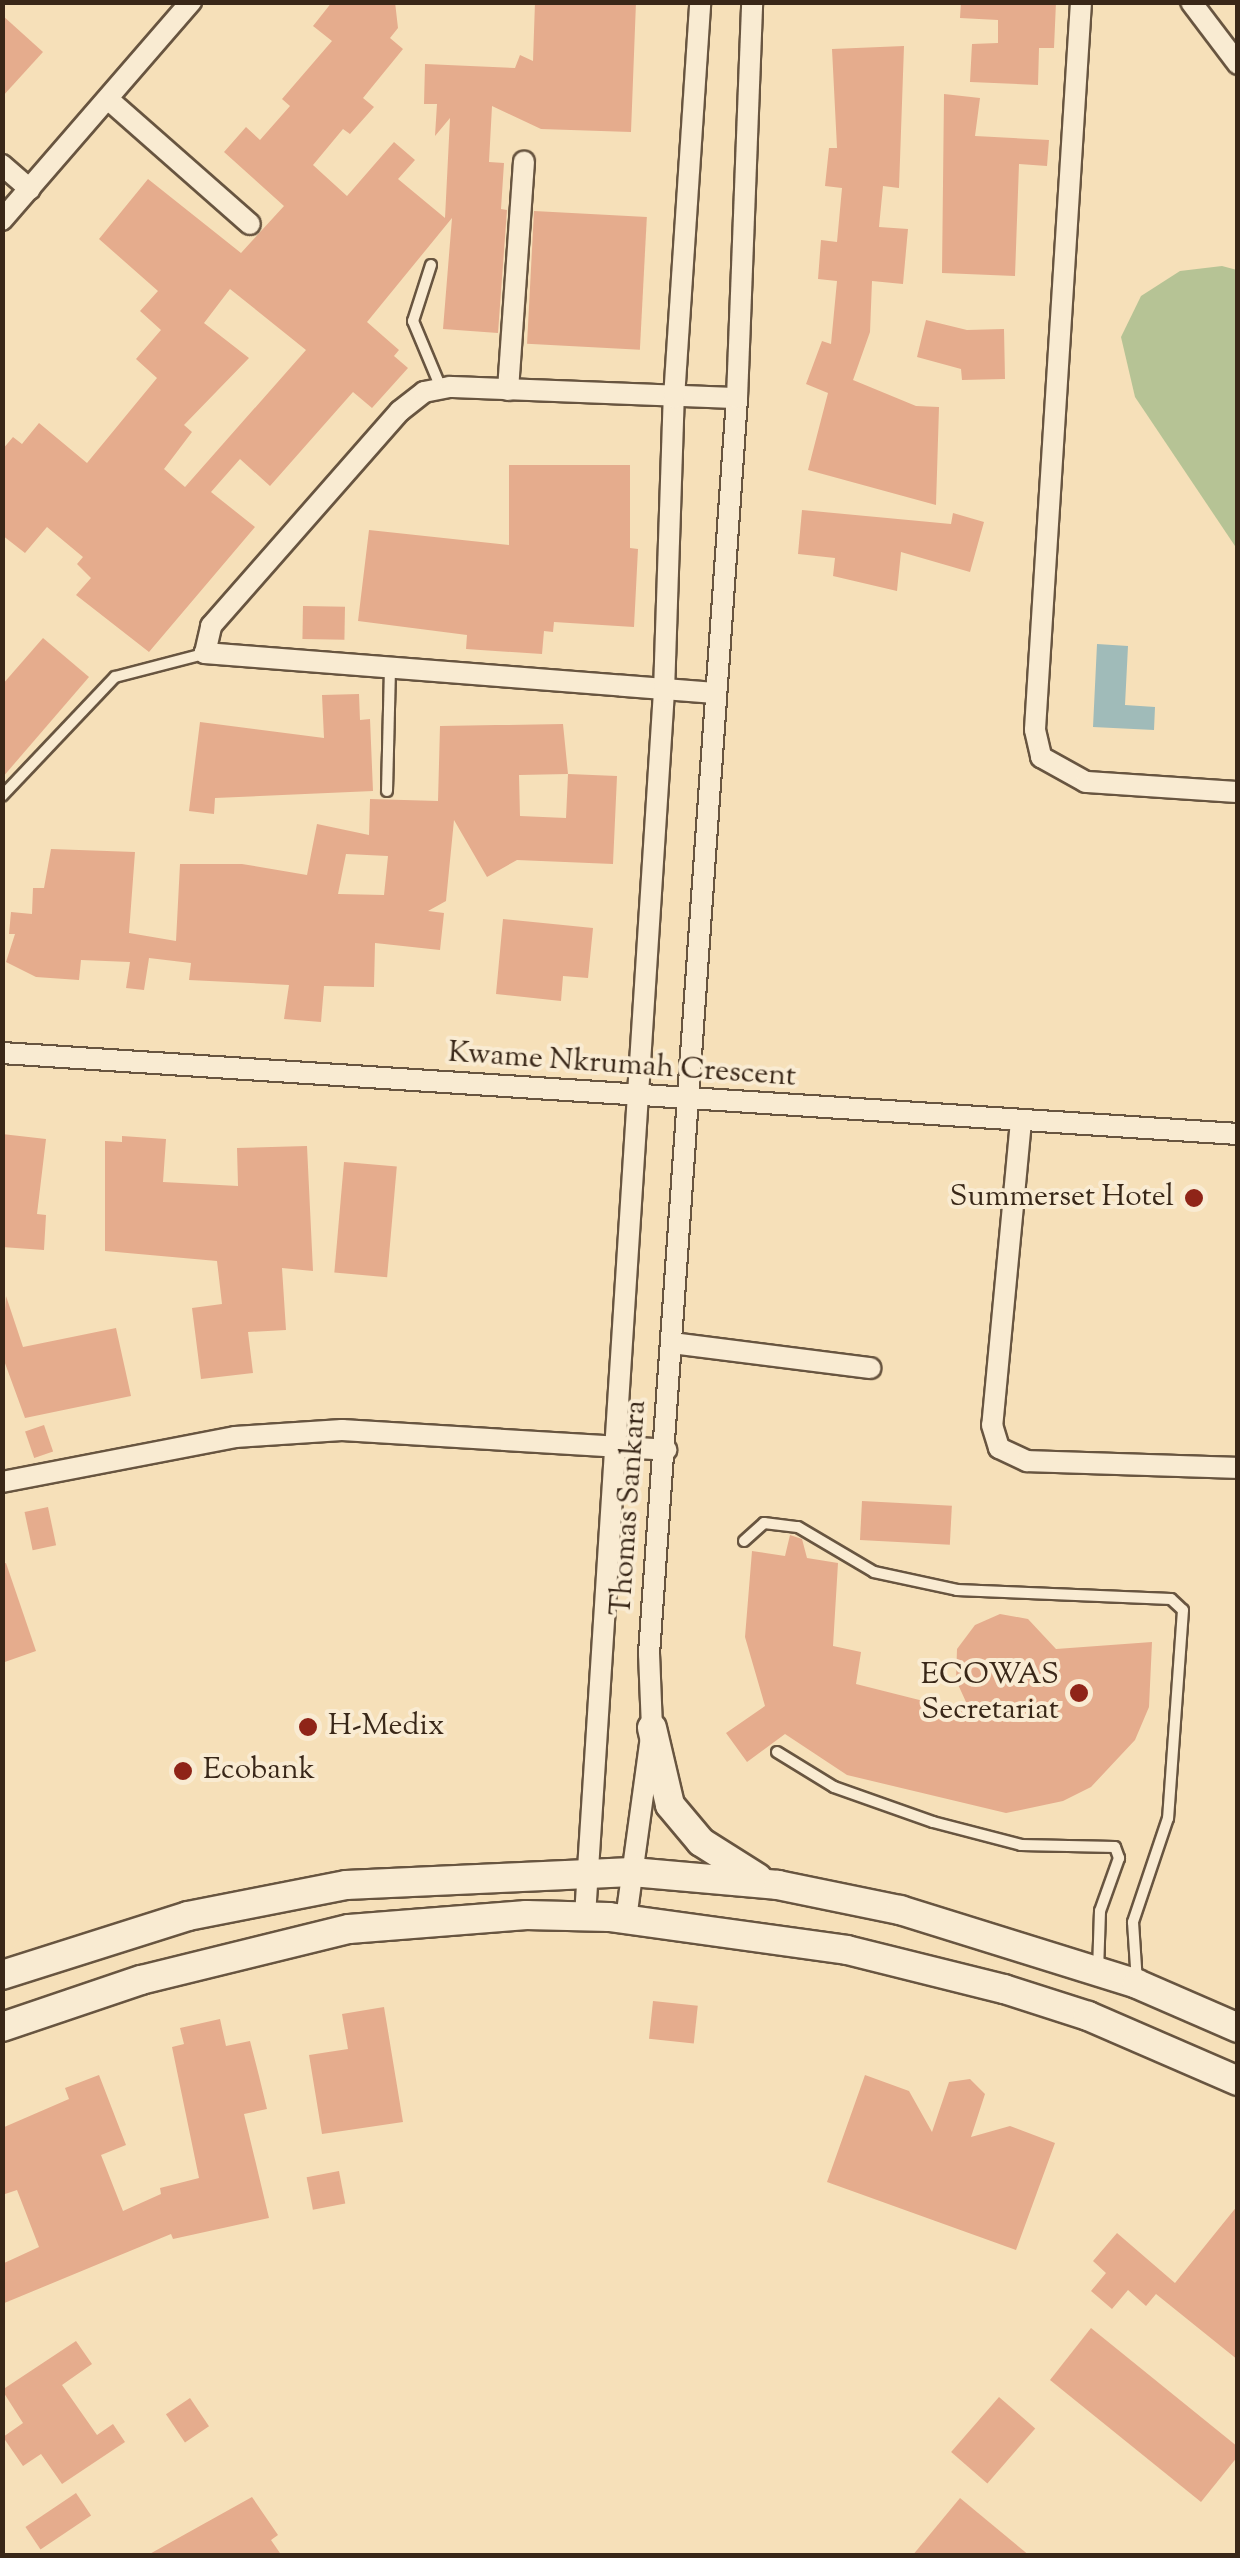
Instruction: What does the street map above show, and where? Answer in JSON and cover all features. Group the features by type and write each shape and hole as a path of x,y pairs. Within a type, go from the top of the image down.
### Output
{"main road":[{"path":"652,1728 670,1805 701,1842 740,1870 778,1886"},
{"path":"2,1975 79,1948 266,1899 365,1884 588,1870 778,1886 900,1910 1137,1984 1238,2028"},
{"path":"2,2027 158,1975 349,1929 586,1916 846,1950 1004,1989 1088,2016 1238,2081"}],"street":[{"path":"2,220 191,2"},
{"path":"586,1916 618,1446 634,1097 664,692 674,398 700,2"},
{"name":"Thomas Sankara","path":"626,1920 652,1728 650,1654 666,1450 684,1100 736,398 752,2"},
{"path":"1081,2 1034,730 1042,757 1086,782 1238,792"},
{"path":"1191,2 1238,64"},
{"path":"108,98 250,224"},
{"path":"508,390 524,162"},
{"path":"2,165 30,189"},
{"path":"715,693 205,653 211,626 387,426 424,392 508,390 736,398"},
{"name":"Kwame Nkrumah Crescent","path":"2,1053 1238,1134"},
{"path":"1020,1121 992,1425 998,1448 1027,1462 1238,1468"},
{"path":"672,1343 870,1368"},
{"path":"2,1482 235,1437 342,1430 666,1450"}],"lane":[{"path":"431,265 413,321 442,389"},
{"path":"2,796 115,677 205,653"},
{"path":"387,791 390,669"},
{"path":"744,1542 764,1523 798,1527 874,1572 941,1586 1171,1599 1183,1610 1168,1818 1133,1922 1137,1984"},
{"path":"778,1752 834,1787 933,1822 1021,1845 1115,1846 1119,1858 1100,1911 1098,1971"}],"green space":[{"path":"1222,266 1237,270 1237,549 1135,397 1121,337 1141,296 1180,271"}],"water":[{"path":"1097,644 1128,646 1125,705 1155,707 1154,730 1093,727"}],"building":[{"path":"332,2 395,2 398,28 390,38 403,49 363,98 374,107 350,134 343,129 313,165 347,196 394,142 415,160 398,179 445,218 450,118 435,136 437,104 424,104 425,64 515,68 520,55 533,61 535,2 636,2 631,132 541,129 492,106 489,162 504,163 501,209 507,210 498,333 443,329 452,218 367,322 399,350 394,356 408,368 372,408 353,392 270,486 240,459 211,492 255,527 149,652 76,595 91,578 77,564 83,557 47,527 25,553 2,535 2,450 13,437 22,444 39,423 87,463 157,378 136,359 161,330 140,311 158,291 99,239 148,179 241,253 284,206 224,152 246,127 260,140 290,106 282,99 332,41 313,26","holes":["230,289 306,350 185,487 164,469 192,432 184,425 249,358 204,323"]},
{"path":"961,2 1056,2 1054,48 1039,48 1038,85 970,82 972,44 998,43 998,20 960,18"},
{"path":"2,15 43,52 2,97"},
{"path":"904,46 899,188 883,186 879,227 908,229 903,284 872,281 870,332 853,380 916,406 939,407 936,505 808,470 828,393 806,384 822,341 831,344 837,281 818,279 821,240 837,242 842,188 825,186 829,148 837,148 832,49"},
{"path":"944,94 980,98 975,136 1049,140 1047,166 1019,164 1015,276 942,273"},
{"path":"534,211 647,217 640,350 527,344"},
{"path":"926,320 967,330 1004,329 1005,379 962,380 961,369 917,357"},
{"path":"509,465 630,465 630,548 638,549 634,627 554,622 553,632 544,631 542,654 466,649 467,635 358,621 369,530 509,545"},
{"path":"802,510 951,524 953,513 984,522 970,572 901,552 897,591 833,576 835,558 798,554"},
{"path":"303,606 345,607 344,640 302,639"},
{"path":"43,638 89,677 2,778 2,685"},
{"path":"359,694 360,720 370,719 373,791 215,798 214,814 189,811 200,722 324,738 322,695"},
{"path":"563,724 568,774 617,776 613,864 517,860 487,877 454,820 446,901 428,911 444,913 440,950 375,943 374,987 324,986 321,1022 284,1019 289,985 189,980 191,963 149,958 144,990 126,988 130,962 81,960 79,980 36,977 6,962 15,934 9,934 11,912 32,914 33,888 44,888 51,849 135,852 129,933 176,941 180,864 242,864 307,875 317,824 369,835 370,799 438,801 440,726","holes":["568,774 566,818 520,816 519,775","346,854 388,856 384,895 338,894"]},
{"path":"503,919 593,928 588,978 563,976 561,1001 496,994"},
{"path":"2,1134 46,1139 37,1214 46,1215 44,1250 2,1247"},
{"path":"122,1136 166,1139 163,1182 238,1186 237,1148 307,1146 313,1271 282,1268 286,1330 248,1332 253,1373 201,1379 192,1308 222,1304 217,1261 105,1251 105,1141 122,1142"},
{"path":"344,1162 397,1167 387,1277 334,1273"},
{"path":"6,1296 23,1347 116,1328 131,1396 25,1418 2,1355"},
{"path":"44,1425 53,1451 34,1458 25,1432"},
{"path":"862,1501 952,1506 950,1545 860,1540"},
{"path":"48,1507 56,1545 33,1550 25,1512"},
{"path":"790,1535 802,1539 807,1558 838,1563 833,1646 861,1652 856,1684 971,1713 956,1680 957,1649 975,1625 1000,1614 1028,1619 1056,1649 1152,1642 1149,1707 1135,1740 1091,1787 1063,1801 1006,1813 847,1775 785,1734 747,1762 726,1733 765,1706 745,1637 752,1551 785,1556"},
{"path":"6,1563 36,1651 2,1663 2,1564"},
{"path":"653,2001 698,2006 694,2043 649,2039"},
{"path":"384,2007 403,2122 322,2134 309,2055 348,2049 342,2014"},
{"path":"220,2019 226,2046 250,2041 259,2076 267,2109 244,2114 269,2218 173,2239 171,2234 2,2304 2,2264 39,2247 17,2190 2,2195 2,2128 69,2099 65,2088 99,2075 126,2145 101,2155 123,2211 161,2194 160,2188 199,2178 172,2047 184,2044 180,2028"},
{"path":"865,2075 909,2091 932,2132 949,2082 970,2079 985,2094 971,2137 1010,2126 1055,2143 1016,2250 827,2182"},
{"path":"339,2171 345,2203 313,2210 307,2177"},
{"path":"1238,2205 1238,2360 1156,2294 1146,2306 1128,2290 1112,2309 1091,2291 1106,2273 1093,2261 1117,2233 1175,2283"},
{"path":"1091,2328 1238,2447 1238,2456 1201,2502 1050,2380"},
{"path":"76,2341 92,2364 62,2385 97,2435 113,2424 125,2442 62,2484 41,2454 23,2466 3,2437 23,2423 2,2390"},
{"path":"999,2397 1035,2428 987,2484 951,2452"},
{"path":"190,2398 209,2426 185,2442 166,2414"},
{"path":"76,2493 91,2515 41,2549 25,2527"},
{"path":"252,2497 278,2535 271,2540 282,2556 146,2556"},
{"path":"960,2498 1030,2556 912,2556"}],"place":[{"name":"Summerset Hotel","path":"1194,1198"},
{"name":"ECOWAS Secretariat","path":"1079,1693"},
{"name":"H-Medix","path":"308,1727"},
{"name":"Ecobank","path":"183,1771"}]}
